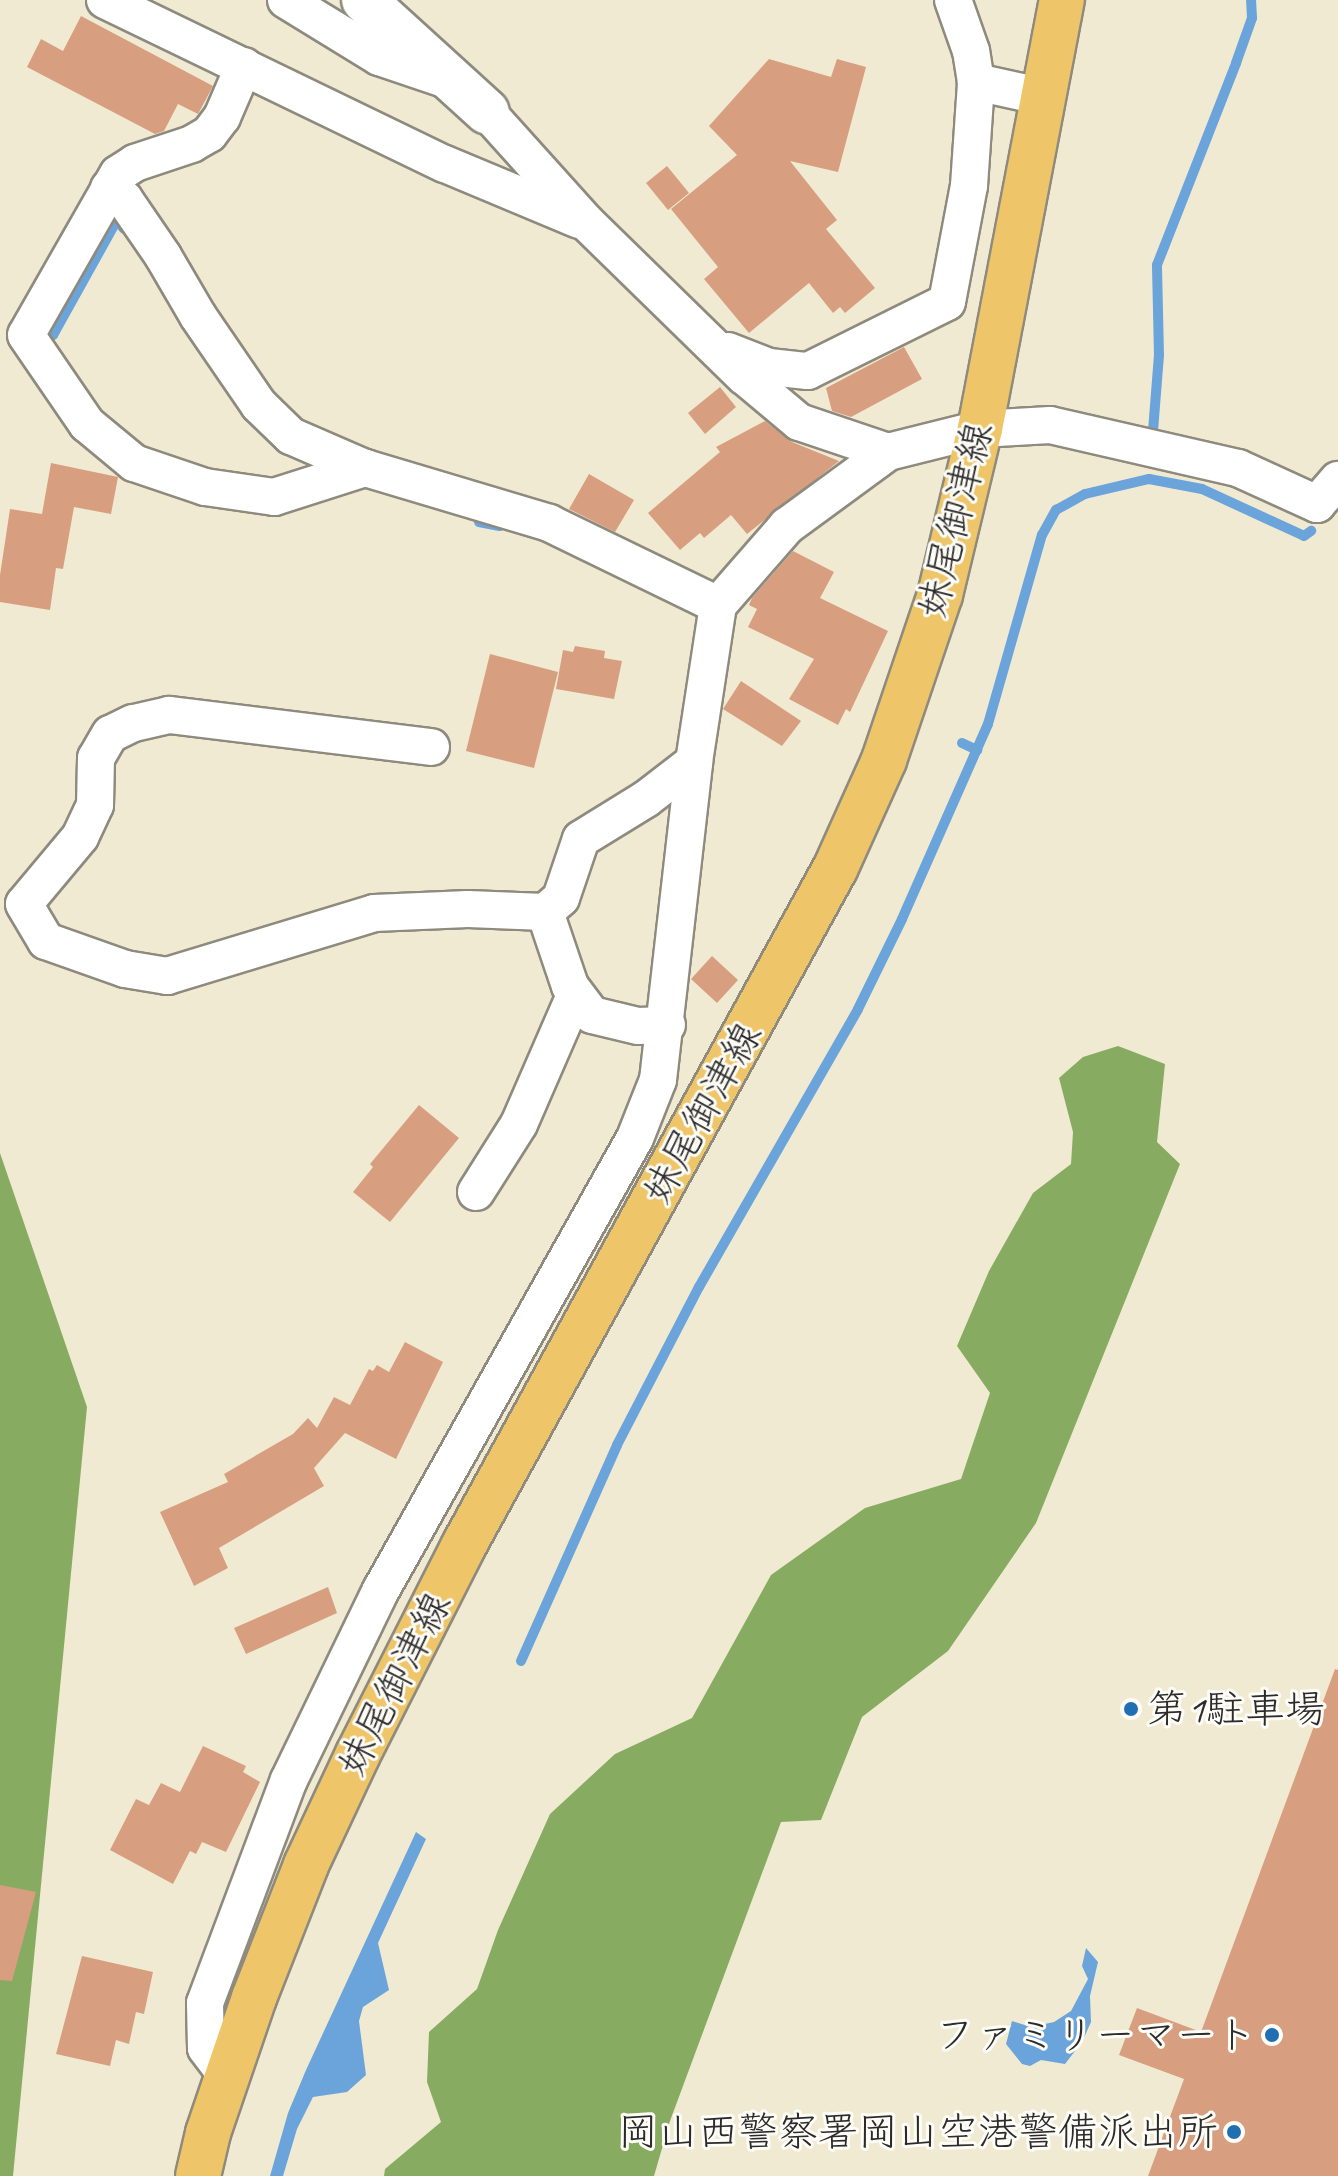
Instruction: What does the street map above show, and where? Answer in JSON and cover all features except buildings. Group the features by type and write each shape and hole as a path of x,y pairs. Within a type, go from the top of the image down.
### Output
{"main road":[{"name":"妹尾御津線","path":"198,2176 227,2076 306,1865 464,1545 836,867 884,760 940,595 980,429 1062,0"}],"street":[{"path":"105,0 445,164 587,223"},
{"path":"286,0 379,57 455,82"},
{"path":"364,0 487,112 587,223 712,345 799,422 888,452"},
{"path":"712,345 769,367 808,371 947,302 969,186 976,82 971,51 953,0"},
{"path":"244,66 222,117 209,134 192,144 135,163 118,174 26,335 87,424 134,463 219,489 274,497 365,468"},
{"path":"976,82 1044,97"},
{"path":"109,188 124,199 259,405 291,436 365,468 549,523 718,605"},
{"path":"227,2076 206,2048 205,2003 289,1780 381,1590 635,1138 658,1080 667,1025 694,762 718,605 787,526 888,452 980,429 1050,425 1238,468 1317,504 1338,480"},
{"path":"431,747 169,715 133,723 110,734 96,758 95,805 80,837 24,904 46,941 125,969 167,976 374,913 468,909 545,912 561,898 581,839 646,799 694,762"},
{"path":"545,912 575,995 592,1015 638,1026 667,1025"},
{"path":"476,1192 519,1124 575,995"},
{"path":"334,1682 385,1702"}],"green space":[{"path":"1118,1046 1165,1064 1157,1142 1180,1164 1036,1523 948,1651 862,1717 821,1820 781,1822 670,2121 654,2176 384,2176 385,2169 441,2122 427,2082 429,2032 477,1989 498,1930 550,1814 615,1754 692,1718 771,1575 865,1508 961,1479 990,1393 957,1346 989,1271 1033,1193 1071,1164 1073,1132 1059,1078 1083,1057"},
{"path":"0,1153 87,1407 13,2176 0,2176"}],"water":[{"path":"416,1832 426,1839 378,1943 389,1990 363,2007 359,2021 366,2075 347,2092 313,2097 297,2129 283,2176 270,2176 288,2113 306,2070"},
{"path":"1086,1948 1098,1962 1090,1996 1091,2022 1082,2042 1065,2064 1041,2060 1030,2066 1022,2064 1006,2044 1012,2021 1031,2027 1054,2022 1071,2011 1088,1979 1082,1966"}],"waterway":[{"path":"1153,431 1159,355 1157,265 1252,18 1251,0"},
{"path":"45,336 53,335 117,220 124,229"},
{"path":"521,1661 617,1445 699,1287 858,1009 902,919 988,724 1042,535 1056,510 1085,494 1149,479 1202,489 1304,536 1311,531"},
{"path":"479,522 500,526"},
{"path":"962,743 977,750"}],"place":[{"name":"第1駐車場","path":"1131,1709"},
{"name":"ファミリーマート","path":"1272,2035"},
{"name":"岡山西警察署岡山空港警備派出所","path":"1234,2132"}]}
